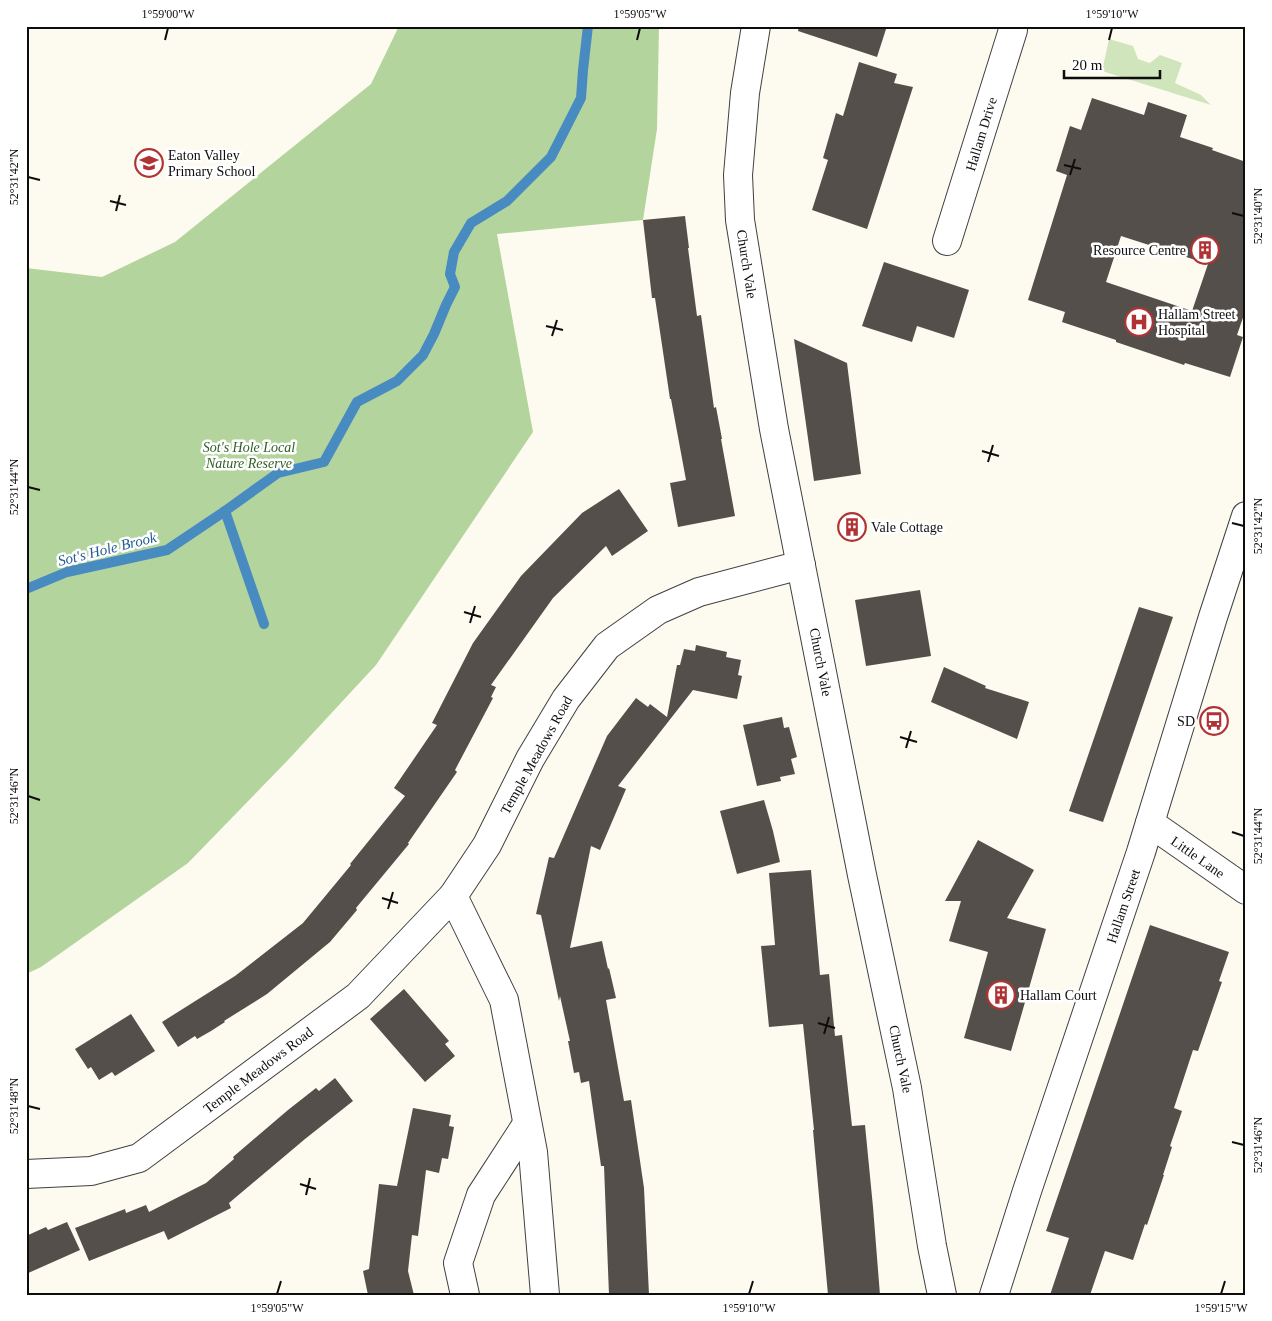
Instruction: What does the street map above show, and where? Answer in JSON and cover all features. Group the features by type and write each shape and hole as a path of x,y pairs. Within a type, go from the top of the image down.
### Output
{"street":[{"name":"Church Vale","path":"756,26 745,93 738,175 740,220 774,429 862,875 907,1088 932,1246 942,1295"},
{"name":"Hallam Drive","path":"947,241 1013,30 1012,26"},
{"name":"Hallam Street","path":"994,1295 1150,822 1246,516"},
{"name":"Temple Meadows Road","path":"26,1174 91,1171 139,1158 358,996 453,896 487,845 530,759 566,698 607,646 658,610 699,592 801,565"},
{"name":"Little Lane","path":"1150,822 1246,890"},
{"path":"453,896 504,1000 533,1152 545,1295"},
{"path":"465,1295 458,1263 480,1195 527,1124"}],"green space":[{"name":"Sot's Hole Local Nature Reserve","path":"399,26 659,26 657,129 643,220 497,234 533,432 376,665 288,760 188,863 41,967 26,974 26,268 102,277 175,242 371,84"},
{"path":"1109,39 1133,46 1138,59 1150,63 1160,55 1182,63 1175,83 1201,95 1211,105 1102,71"}],"building":[{"path":"799,26 887,26 877,57 798,31"},
{"path":"859,62 897,74 894,83 913,87 867,229 812,210 828,160 823,158 836,113 843,116"},
{"name":"Resource Centre","path":"1092,98 1144,115 1148,102 1187,115 1180,137 1246,162 1246,309 1237,335 1243,337 1230,377 1185,363 1184,365 1062,322 1065,312 1028,300 1067,175 1056,171 1070,126 1081,130","holes":["1121,236 1208,264 1192,311 1106,282"]},
{"path":"685,216 697,316 701,315 714,408 716,407 735,516 678,527 670,483 686,480 670,399 655,298 652,298 643,220"},
{"path":"884,262 969,290 954,338 917,326 912,342 862,326"},
{"path":"794,339 847,363 861,474 814,481"},
{"path":"619,489 648,531 612,556 606,546 553,598 491,685 496,687 491,697 493,698 455,770 457,772 409,844 356,908 357,910 330,942 267,994 211,1031 197,1039 195,1036 178,1047 162,1022 235,976 303,923 405,796 394,788 437,725 432,723 473,643 521,576 582,513"},
{"path":"920,590 931,656 866,666 855,600"},
{"path":"1139,607 1173,617 1103,822 1069,811"},
{"path":"696,645 727,652 726,657 741,660 738,675 742,676 737,699 693,690 618,786 626,789 600,850 591,846 570,948 602,941 616,998 606,1000 624,1101 631,1100 644,1188 649,1295 609,1295 604,1166 601,1166 589,1081 581,1083 579,1072 574,1073 568,1041 570,1041 560,996 559,1001 541,915 536,914 549,857 554,858 607,736 636,698 648,707 650,704 667,717 677,665 680,665 684,649 695,651"},
{"path":"944,667 986,686 985,688 1029,702 1017,739 931,702"},
{"path":"782,717 784,728 789,727 797,757 791,759 795,774 780,777 781,781 757,786 743,725"},
{"path":"764,800 780,862 737,874 720,811"},
{"name":"Hallam Court","path":"978,840 1034,870 1007,918 1046,929 1011,1051 964,1038 988,952 949,941 961,901 945,901"},
{"path":"811,870 820,975 829,974 835,1036 842,1035 852,1126 865,1125 880,1295 828,1295 803,1024 769,1027 761,946 775,945 769,873"},
{"path":"1150,925 1229,952 1219,981 1222,982 1198,1051 1193,1050 1174,1108 1182,1111 1170,1146 1172,1147 1164,1175 1133,1260 1105,1251 1090,1295 1050,1295 1069,1238 1046,1231"},
{"path":"404,989 449,1041 445,1044 455,1056 425,1082 370,1019"},
{"path":"131,1014 155,1051 115,1076 112,1072 99,1080 91,1067 88,1069 75,1049"},
{"path":"335,1078 353,1101 229,1203 231,1208 168,1240 164,1231 89,1261 75,1228 125,1209 126,1213 146,1205 149,1212 206,1183 288,1110 316,1088 319,1091"},
{"path":"413,1108 451,1115 449,1126 454,1127 448,1159 442,1158 439,1173 426,1170 418,1236 412,1235 408,1271 414,1295 368,1295 363,1271 369,1269 379,1184 397,1186"},
{"path":"67,1222 80,1250 26,1274 26,1236 46,1227 48,1230"}],"waterway":[{"name":"Sot's Hole Brook","path":"26,589 67,572 167,550 278,473 324,462 357,402 397,381 423,355 455,287 450,274 454,252 471,223 507,201 551,157 581,98 588,26"},
{"path":"225,511 264,624"}],"place":[{"name":"Eaton Valley Primary School","path":"149,163"},
{"name":"Resource Centre","path":"1205,250"},
{"name":"Hallam Street Hospital","path":"1139,322"},
{"name":"Vale Cottage","path":"852,527"},
{"name":"SD","path":"1214,721"},
{"name":"Hallam Court","path":"1001,995"}]}
